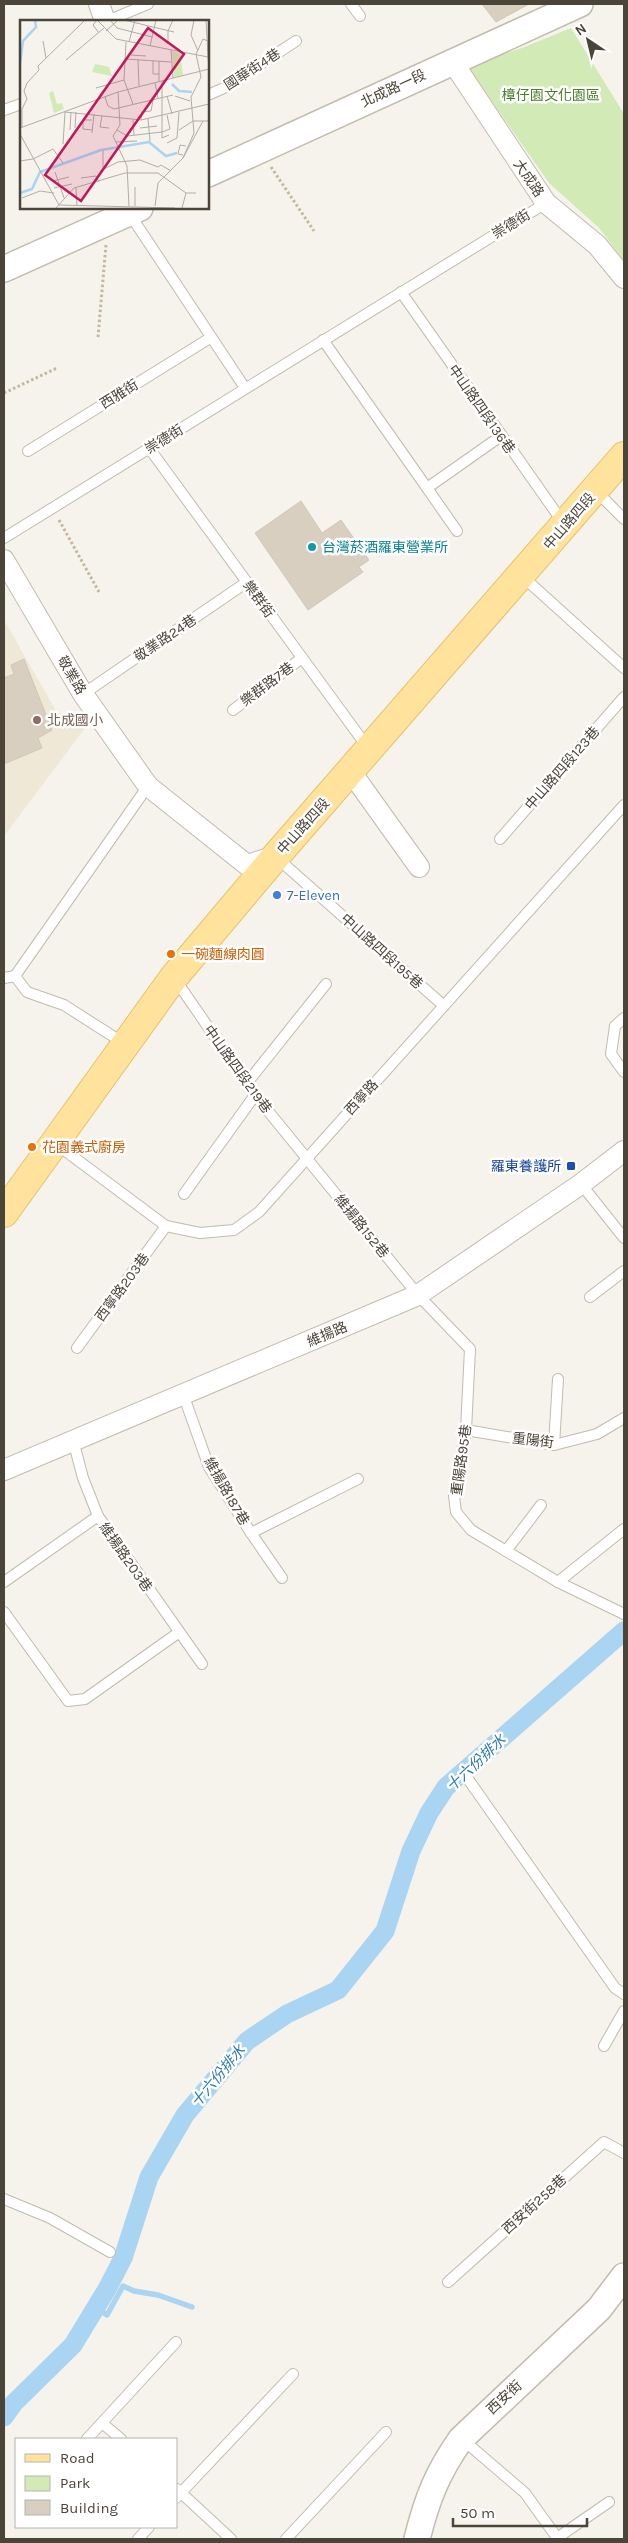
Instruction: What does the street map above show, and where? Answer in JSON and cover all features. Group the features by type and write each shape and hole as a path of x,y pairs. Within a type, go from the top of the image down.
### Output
{"main road":[{"name":"中山路四段","path":"4,1213 174,977 276,856 522,576 624,456"}],"street":[{"path":"99,4 106,20"},
{"name":"北成路一段","path":"209,174 580,4"},
{"name":"大成路","path":"452,61 546,203 597,245 624,278"},
{"path":"4,269 126,214"},
{"name":"敬業路","path":"4,560 83,694 148,786 247,865 276,856"},
{"path":"351,772 418,867"},
{"name":"維揚路","path":"4,1470 418,1294 581,1184 624,1151"},
{"name":"西安街","path":"417,2539 427,2499 447,2458 461,2438 599,2309 624,2276"}],"lane":[{"path":"108,20 148,4"},
{"path":"351,4 360,16"},
{"name":"國華街4巷","path":"209,96 224,88 296,41"},
{"path":"4,110 20,104"},
{"name":"崇德街","path":"4,538 546,203"},
{"path":"126,214 245,388"},
{"name":"中山路四段136巷","path":"401,292 564,525"},
{"name":"西雅街","path":"28,451 210,338"},
{"path":"323,340 457,531"},
{"path":"427,488 501,436"},
{"name":"樂群街","path":"149,448 369,751"},
{"path":"595,490 624,519"},
{"path":"522,576 624,668"},
{"name":"敬業路24巷","path":"83,694 247,582"},
{"name":"樂群路7巷","path":"233,710 302,658"},
{"name":"中山路四段123巷","path":"500,839 624,697"},
{"path":"4,978 15,976 148,786"},
{"name":"西寧路","path":"55,1144 166,1226 200,1233 234,1230 259,1212 624,805"},
{"name":"中山路四段195巷","path":"276,856 444,1006"},
{"path":"15,976 27,992 64,1005 125,1044"},
{"name":"中山路四段219巷","path":"174,977 255,1094 306,1158"},
{"path":"247,1083 326,984"},
{"path":"624,1018 614,1026 611,1054 624,1072"},
{"path":"184,1194 255,1094"},
{"name":"維揚路152巷","path":"306,1158 418,1294"},
{"path":"581,1184 624,1238"},
{"name":"西寧路203巷","path":"77,1348 166,1226"},
{"path":"590,1297 624,1271"},
{"name":"重陽路95巷","path":"418,1294 470,1349 466,1430 454,1496 456,1512 471,1530 558,1582 622,1613"},
{"path":"554,1445 558,1379"},
{"name":"維揚路187巷","path":"182,1394 209,1467 251,1533 358,1479"},
{"name":"重陽街","path":"466,1430 554,1445 597,1434 624,1418"},
{"name":"維揚路203巷","path":"73,1440 82,1478 98,1516 178,1633 202,1664"},
{"path":"506,1551 541,1506"},
{"path":"4,1582 98,1516"},
{"path":"558,1582 624,1529"},
{"path":"251,1533 282,1578"},
{"path":"4,1612 68,1701 85,1699 178,1633"},
{"path":"468,1779 615,1988 624,1994"},
{"path":"604,2046 624,2010"},
{"name":"西安街258巷","path":"448,2282 604,2142 624,2153"},
{"path":"4,2200 50,2218 110,2252"},
{"path":"88,2438 176,2342"},
{"path":"231,2539 178,2493 293,2374"},
{"path":"102,2423 120,2438"},
{"path":"286,2539 386,2432"},
{"path":"461,2438 525,2493 558,2539 609,2502"},
{"path":"138,2539 148,2528"}],"path":[{"path":"260,150 314,231"},
{"path":"98,337 126,214"},
{"path":"4,393 56,368"},
{"path":"52,508 99,592"}],"shaded area":[{"name":"北成國小","path":"4,620 56,711 85,728 4,836"}],"green space":[{"name":"樟仔園文化園區","path":"571,28 624,114 624,261 599,228 549,183 467,66 522,48"}],"building":[{"path":"482,4 529,4 496,22"},
{"name":"台灣菸酒羅東營業所","path":"301,501 322,533 341,520 369,560 359,567 363,572 308,610 255,533"},
{"path":"24,659 52,730 38,738 42,748 4,764 4,678 14,674 11,665"}],"waterway":[{"name":"十六份排水","path":"4,2417 14,2403 73,2345 107,2289 123,2258 149,2177 185,2115 247,2041 287,2014 338,1990 385,1931 411,1851 429,1813 446,1787 624,1631"},
{"path":"96,2308 107,2315 123,2286 134,2291 158,2295 192,2307"}],"place":[{"name":"台灣菸酒羅東營業所","path":"312,547"},
{"name":"北成國小","path":"37,720"},
{"name":"7-Eleven","path":"277,895"},
{"name":"一碗麵線肉圓","path":"171,954"},
{"name":"花園義式廚房","path":"32,1147"},
{"name":"羅東養護所","path":"571,1166"}]}
